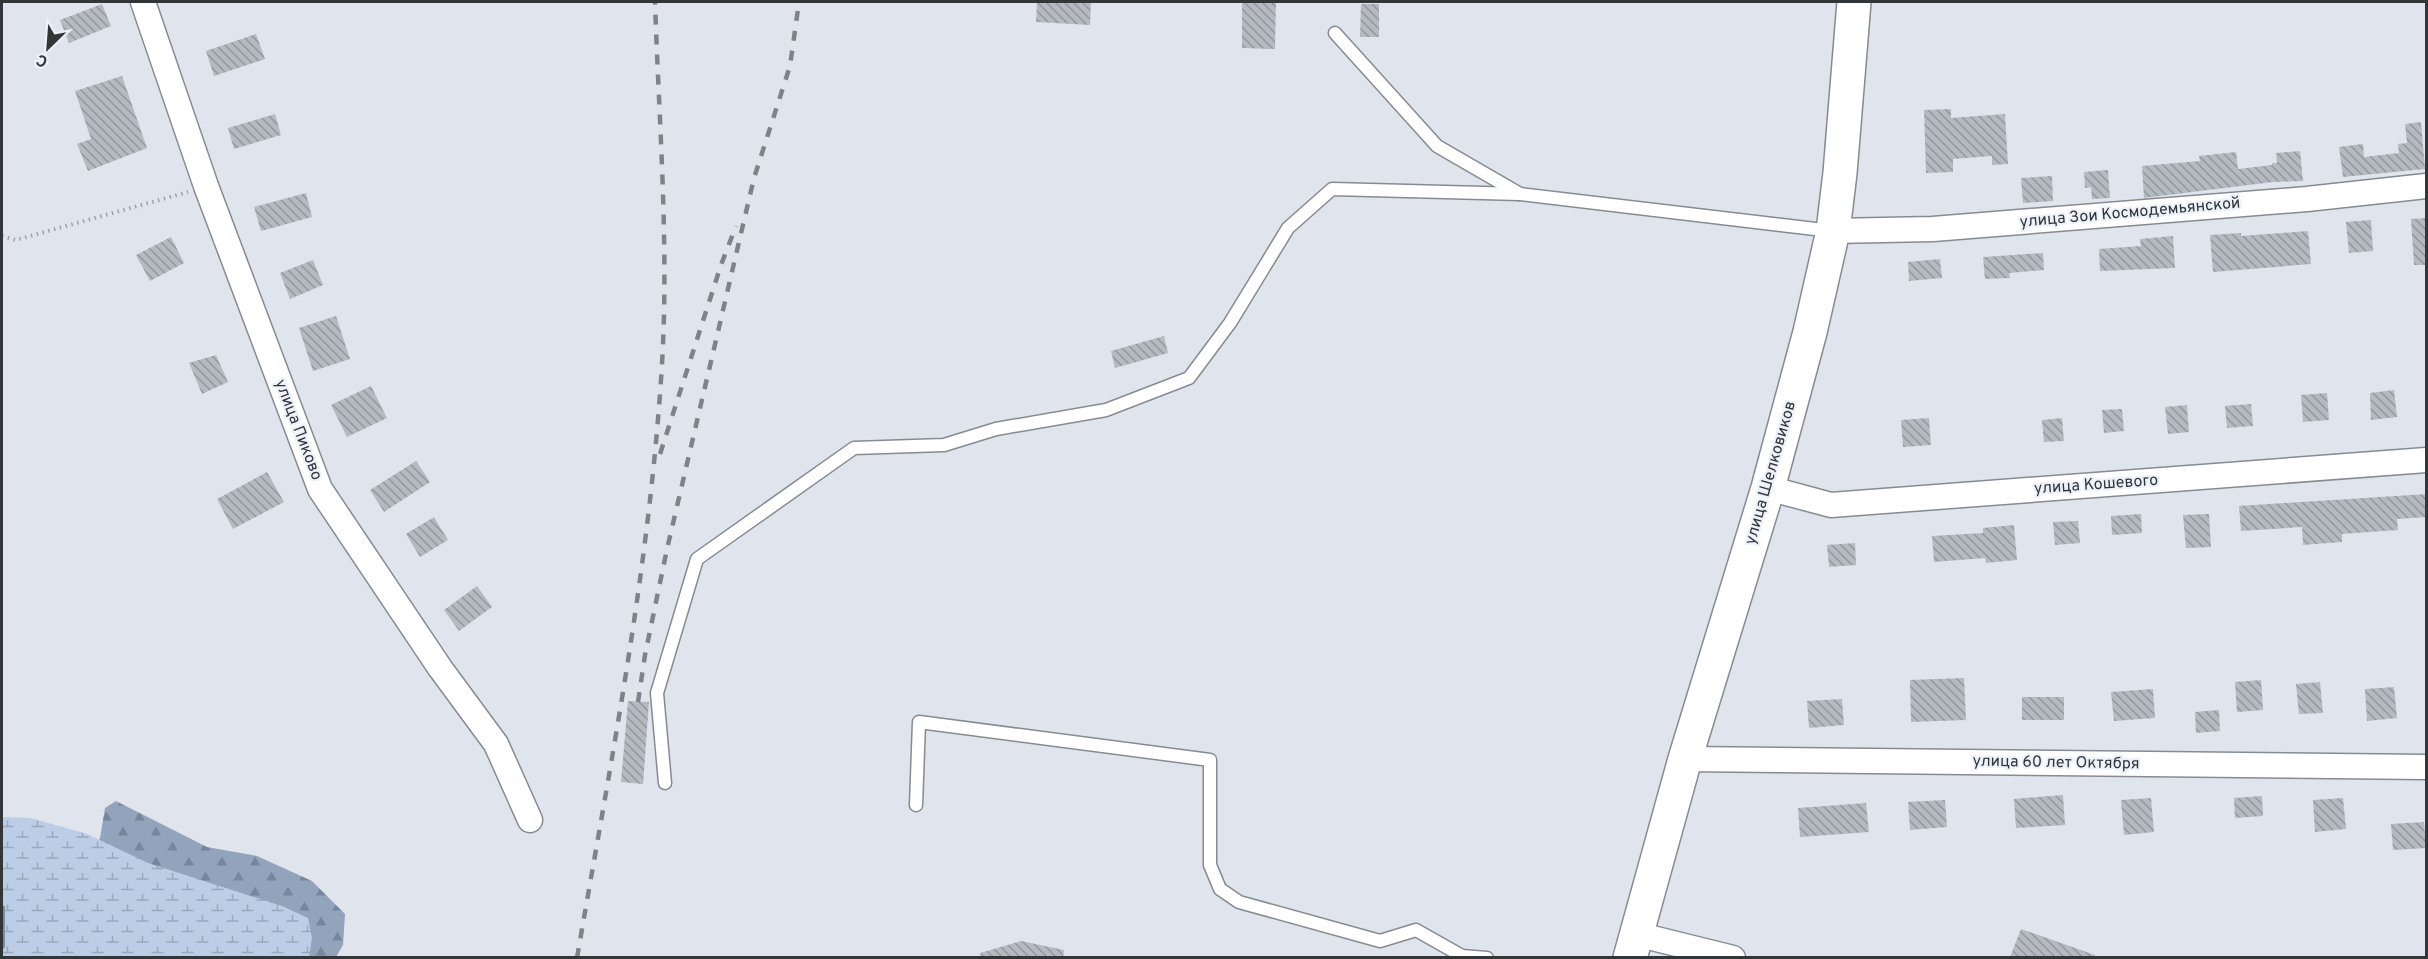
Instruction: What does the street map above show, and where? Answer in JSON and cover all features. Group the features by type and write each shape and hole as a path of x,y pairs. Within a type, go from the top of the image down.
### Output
{"street":[{"name":"улица Пиково","path":"143,2 206,186 320,489 440,668 496,744 530,820"},
{"name":"улица Шелковиков","path":"1733,957 1633,946 1685,759 1768,489 1810,332 1833,231 1854,2"},
{"name":"улица Зои Космодемьянской","path":"1833,231 1933,229 2295,200 2427,186"},
{"name":"улица Кошевого","path":"1768,489 1831,505 2427,460"},
{"name":"улица 60 лет Октября","path":"1685,759 2427,767"}],"lane":[{"path":"1335,33 1437,146 1520,194"},
{"path":"665,783 657,693 697,559 854,448 944,445 996,429 1106,411 1190,378 1230,323 1288,228 1332,189 1520,194 1833,231"},
{"path":"916,805 919,722 1210,760 1210,865 1220,889 1239,902 1380,941 1416,930 1462,956 1487,957"}],"path":[{"path":"2,236 16,240 206,186"}],"green space":[{"path":"116,801 207,847 257,856 312,881 345,914 343,945 336,957 2,958 93,850 100,838 105,808"},
{"path":"2,817 31,818 87,834 148,863 282,906 308,918 312,938 309,957 2,957"}],"building":[{"path":"1037,2 1091,2 1090,25 1036,22"},
{"path":"1242,2 1276,2 1275,49 1242,48"},
{"path":"102,4 111,26 69,43 60,20"},
{"path":"1361,4 1379,4 1379,37 1360,37"},
{"path":"256,34 265,59 214,76 206,51"},
{"path":"122,76 147,148 88,171 77,144 91,139 75,91"},
{"path":"1951,109 1951,118 2005,114 2008,164 1992,165 1992,156 1953,159 1953,172 1926,173 1924,110"},
{"path":"275,114 281,135 234,149 228,128"},
{"path":"2421,122 2425,169 2343,177 2339,147 2363,144 2364,157 2399,153 2398,144 2407,143 2405,124"},
{"path":"2300,151 2303,181 2273,182 2144,198 2142,166 2200,161 2199,156 2236,152 2238,169 2272,165 2272,163 2277,163 2276,153"},
{"path":"2108,170 2110,198 2092,199 2091,187 2085,188 2084,172"},
{"path":"2052,176 2053,201 2023,203 2021,178"},
{"path":"306,193 312,217 261,231 254,207"},
{"path":"2427,218 2427,265 2414,265 2411,219"},
{"path":"2371,220 2373,251 2349,253 2346,222"},
{"path":"2308,231 2311,264 2213,272 2210,235 2241,233 2241,236"},
{"path":"2173,236 2175,268 2100,271 2099,249 2141,246 2140,239"},
{"path":"171,237 184,263 150,281 136,255"},
{"path":"2043,253 2044,270 2009,273 2010,278 1985,279 1983,257"},
{"path":"1940,259 1942,278 1909,281 1908,262"},
{"path":"313,260 323,285 290,299 280,273"},
{"path":"336,316 350,359 313,371 299,328"},
{"path":"1164,336 1168,353 1115,368 1111,351"},
{"path":"216,355 228,382 202,394 189,363"},
{"path":"371,386 387,418 347,437 331,405"},
{"path":"2394,390 2397,417 2371,420 2370,393"},
{"path":"2327,393 2329,420 2303,422 2301,395"},
{"path":"2251,404 2253,426 2227,428 2225,406"},
{"path":"2187,405 2189,432 2168,434 2165,407"},
{"path":"2122,409 2124,431 2104,433 2102,410"},
{"path":"1929,418 1931,445 1903,447 1901,420"},
{"path":"2062,418 2064,441 2044,442 2042,420"},
{"path":"416,461 430,482 384,512 370,490"},
{"path":"267,472 284,502 233,529 217,499"},
{"path":"2427,494 2427,517 2397,519 2398,530 2342,534 2342,542 2303,545 2302,527 2241,531 2239,506"},
{"path":"2141,514 2142,533 2112,535 2111,516"},
{"path":"2209,514 2211,547 2186,548 2183,515"},
{"path":"434,517 448,540 420,557 406,534"},
{"path":"2078,521 2080,543 2055,545 2053,522"},
{"path":"2014,525 2017,560 1986,563 1985,558 1934,562 1932,536 1983,533 1983,528"},
{"path":"1855,543 1856,565 1829,567 1827,545"},
{"path":"477,586 492,607 459,631 444,610"},
{"path":"1964,678 1966,720 1911,722 1910,680"},
{"path":"2261,680 2263,710 2237,712 2235,682"},
{"path":"2320,682 2323,713 2299,714 2296,684"},
{"path":"2394,687 2397,718 2367,721 2365,689"},
{"path":"2153,689 2155,718 2114,721 2111,692"},
{"path":"2022,697 2064,697 2064,720 2022,720"},
{"path":"1842,699 1844,725 1809,728 1807,701"},
{"path":"628,701 649,702 643,784 621,782"},
{"path":"2219,710 2220,731 2196,733 2195,712"},
{"path":"2063,795 2065,825 2016,828 2014,799"},
{"path":"2262,796 2263,816 2235,818 2234,798"},
{"path":"2151,798 2154,832 2124,835 2121,800"},
{"path":"2343,798 2346,829 2315,832 2313,800"},
{"path":"1945,800 1947,827 1910,830 1908,802"},
{"path":"1866,803 1869,832 1800,837 1798,808"},
{"path":"2424,822 2426,848 2393,850 2391,824"},
{"path":"2021,929 2095,955 2095,957 2010,957"},
{"path":"1021,941 1064,950 1063,957 981,957 980,953"}],"waterway":[{"path":"2,908 2,946"}],"railway":[{"path":"577,958 628,662 656,439 662,364 664,274 663,183 655,2"},
{"path":"638,702 645,655 667,549 754,178 790,66 799,2"},
{"path":"660,454 721,265 736,226"}]}
